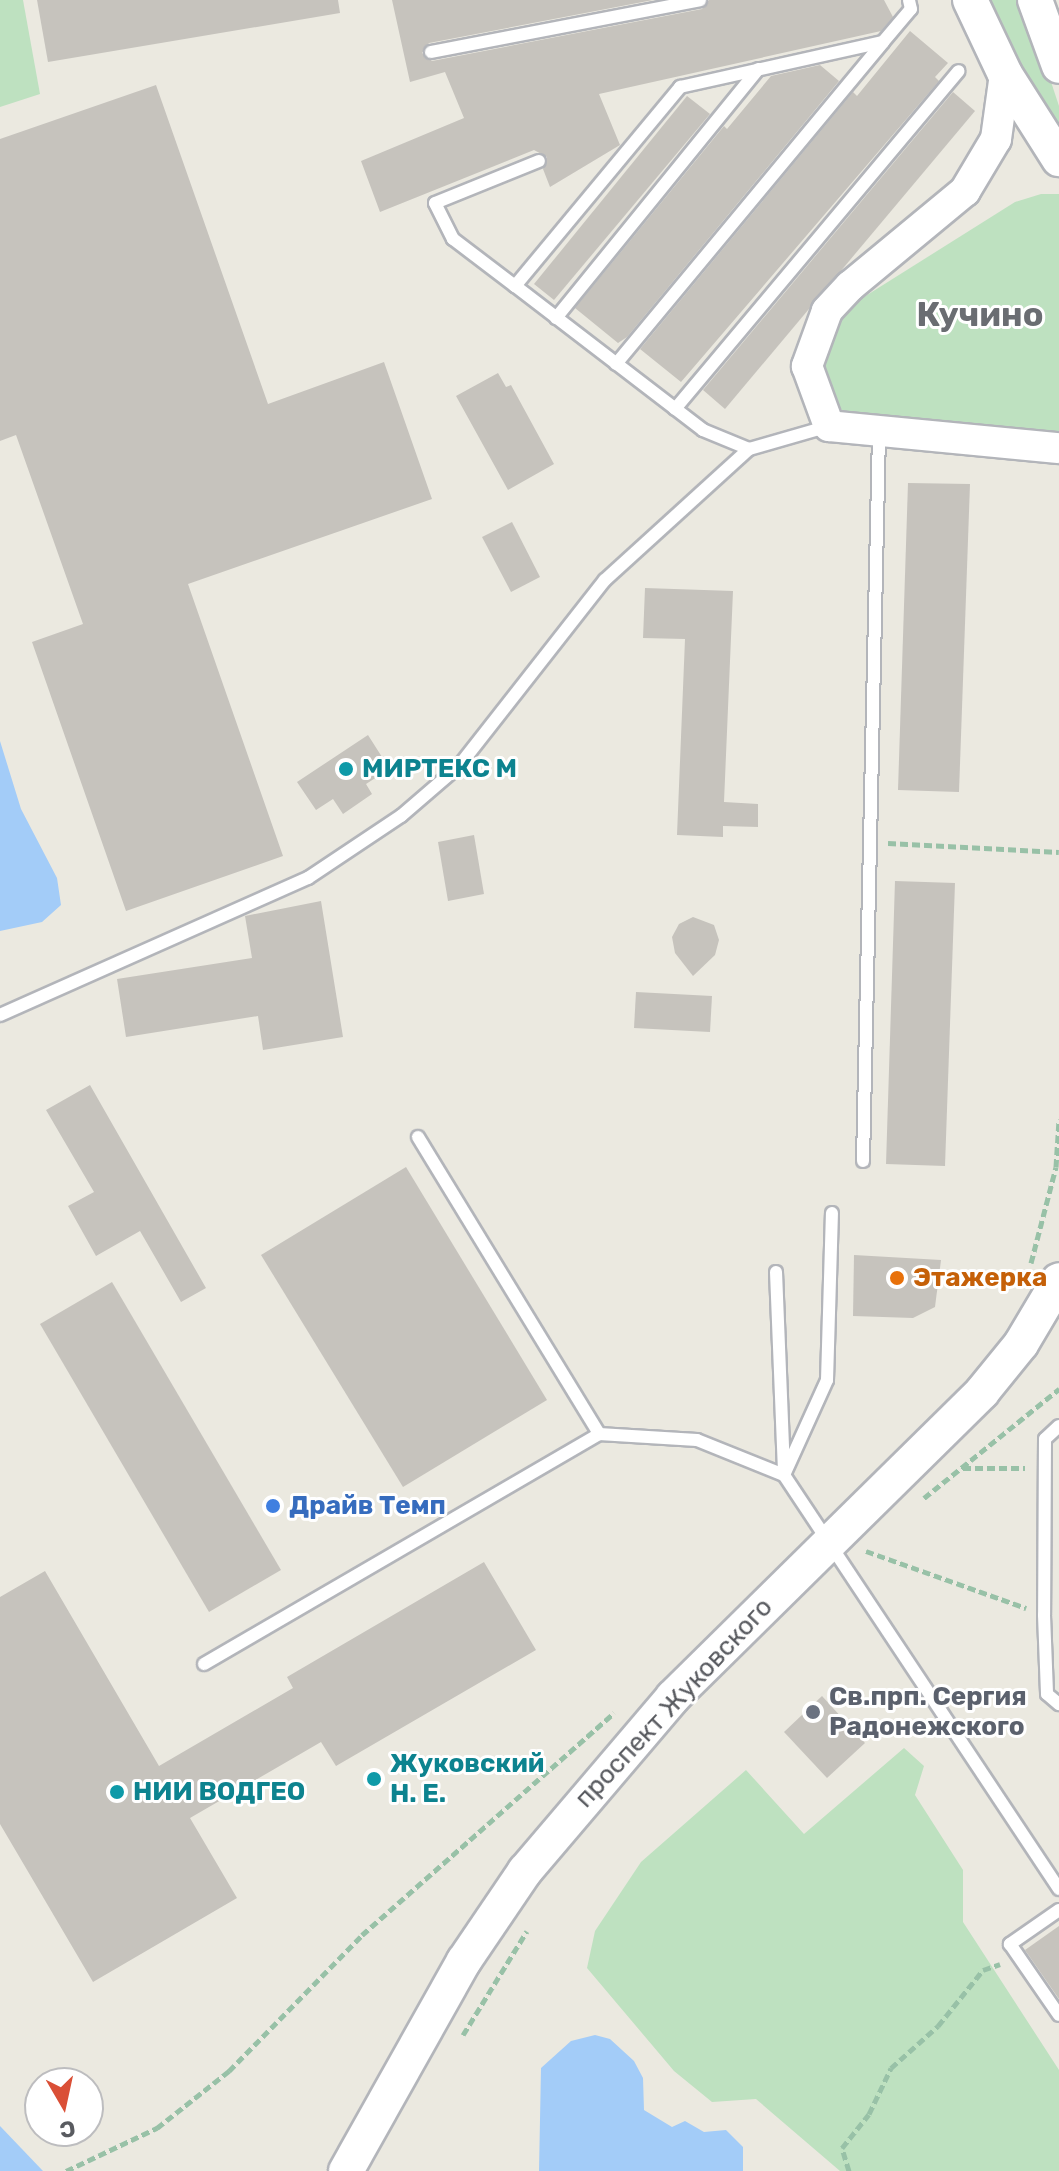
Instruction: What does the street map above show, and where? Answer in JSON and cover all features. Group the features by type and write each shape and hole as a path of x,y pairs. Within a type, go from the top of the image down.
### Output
{"main road":[{"path":"970,0 1005,74 1059,159"},
{"path":"1035,0 1059,66"},
{"name":"проспект Жуковского","path":"346,2171 464,1961 525,1871 673,1697 846,1551 982,1392 1049,1290"}],"street":[{"path":"1005,74 996,139 965,191 850,286 827,311 807,366 829,426 1059,448"}],"lane":[{"path":"431,52 700,0"},
{"path":"616,364 911,9 909,0"},
{"path":"515,286 680,87 883,42"},
{"path":"556,318 758,69"},
{"path":"675,409 959,71"},
{"path":"539,161 435,203 453,239 703,430 749,449"},
{"path":"0,1015 308,878 401,816 459,766 605,580 749,449 829,426"},
{"path":"863,1161 879,431"},
{"path":"418,1137 599,1434"},
{"path":"784,1475 827,1380 832,1213"},
{"path":"776,1272 784,1475"},
{"path":"1059,1426 1045,1439 1052,1468 1044,1615 1047,1694 1059,1704"},
{"path":"204,1664 599,1434 697,1440 784,1475 846,1551 1059,1889"},
{"path":"1059,1910 1010,1944 1059,2015"}],"path":[{"path":"870,843 1059,852"},
{"path":"1049,1290 1059,1119"},
{"path":"917,1504 1059,1389"},
{"path":"961,1468 1052,1468"},
{"path":"846,1551 872,1540"},
{"path":"846,1551 1044,1615"},
{"path":"66,2171 157,2128 229,2071 362,1935 622,1706"},
{"path":"456,2046 529,1926"},
{"path":"849,2171 842,2148 869,2114 891,2068 938,2026 983,1970 1019,1957"}],"green space":[{"path":"0,0 23,0 40,94 0,107"},
{"path":"987,0 1024,0 1059,106 1059,136"},
{"path":"1041,194 1059,194 1059,437 855,419 819,394 822,348 848,307 1015,202"},
{"path":"904,1748 924,1766 915,1795 963,1870 963,1922 1059,2070 1059,2171 840,2171 756,2099 712,2102 674,2071 587,1968 595,1931 641,1862 746,1770 804,1834"}],"water":[{"path":"0,741 21,809 57,878 61,905 42,922 0,931"},
{"path":"595,2035 610,2039 634,2061 643,2078 644,2110 672,2127 685,2121 704,2132 726,2130 743,2147 743,2171 539,2171 541,2068 571,2041"},
{"path":"0,2126 43,2171 0,2171"}],"building":[{"path":"37,0 338,0 340,13 48,62"},
{"path":"392,0 653,0 429,43 422,53 432,61 702,9 709,0 884,0 893,17 881,31 599,94 620,145 550,187 543,169 547,157 534,150 380,212 361,161 464,118 445,72 410,82"},
{"path":"910,31 948,63 935,77 939,81 681,382 640,349 853,92 857,96"},
{"path":"820,65 839,81 627,337 618,343 575,308 724,126 727,129 771,76"},
{"path":"156,85 268,404 384,362 432,499 188,584 283,856 126,911 32,642 83,624 16,435 0,441 0,139"},
{"path":"953,92 975,111 725,409 703,390"},
{"path":"687,96 710,114 554,300 534,284"},
{"path":"498,373 506,387 511,385 554,464 508,490 456,396"},
{"path":"908,483 970,484 959,792 898,790"},
{"path":"512,522 540,577 511,592 482,537"},
{"path":"645,588 733,591 724,802 758,804 758,827 723,826 723,837 677,835 685,639 643,638"},
{"name":"МИРТЕКС М","path":"368,735 382,757 372,763 380,775 366,784 372,794 343,814 333,799 316,810 297,782"},
{"path":"474,835 484,894 448,901 438,842"},
{"path":"895,881 955,883 945,1166 886,1164"},
{"path":"321,901 343,1037 263,1050 258,1016 126,1037 117,979 252,958 245,916"},
{"path":"693,917 714,925 719,940 715,955 693,976 675,953 672,937 679,924"},
{"path":"636,992 712,996 710,1032 634,1028"},
{"path":"90,1085 206,1288 181,1302 140,1231 96,1256 68,1206 94,1192 46,1110"},
{"path":"406,1167 547,1400 403,1487 261,1255"},
{"name":"Этажерка","path":"854,1255 941,1260 935,1307 913,1318 853,1316"},
{"path":"112,1282 281,1570 209,1612 40,1324"},
{"name":"НИИ ВОДГЕО","path":"484,1562 536,1650 336,1766 321,1742 190,1818 237,1898 93,1982 0,1824 0,1597 45,1571 159,1766 293,1688 287,1677"},
{"path":"822,1696 865,1743 827,1778 784,1732"},
{"path":"1059,1926 1059,1999 1025,1950"}],"place":[{"name":"МИРТЕКС М","path":"346,769"},
{"name":"Этажерка","path":"897,1278"},
{"name":"Драйв Темп","path":"273,1506"},
{"name":"Св.прп. Сергия Радонежского","path":"813,1712"},
{"name":"Жуковский Н. Е.","path":"374,1779"},
{"name":"НИИ ВОДГЕО","path":"117,1792"}],"district":[{"name":"Кучино","path":"980,315"}]}
